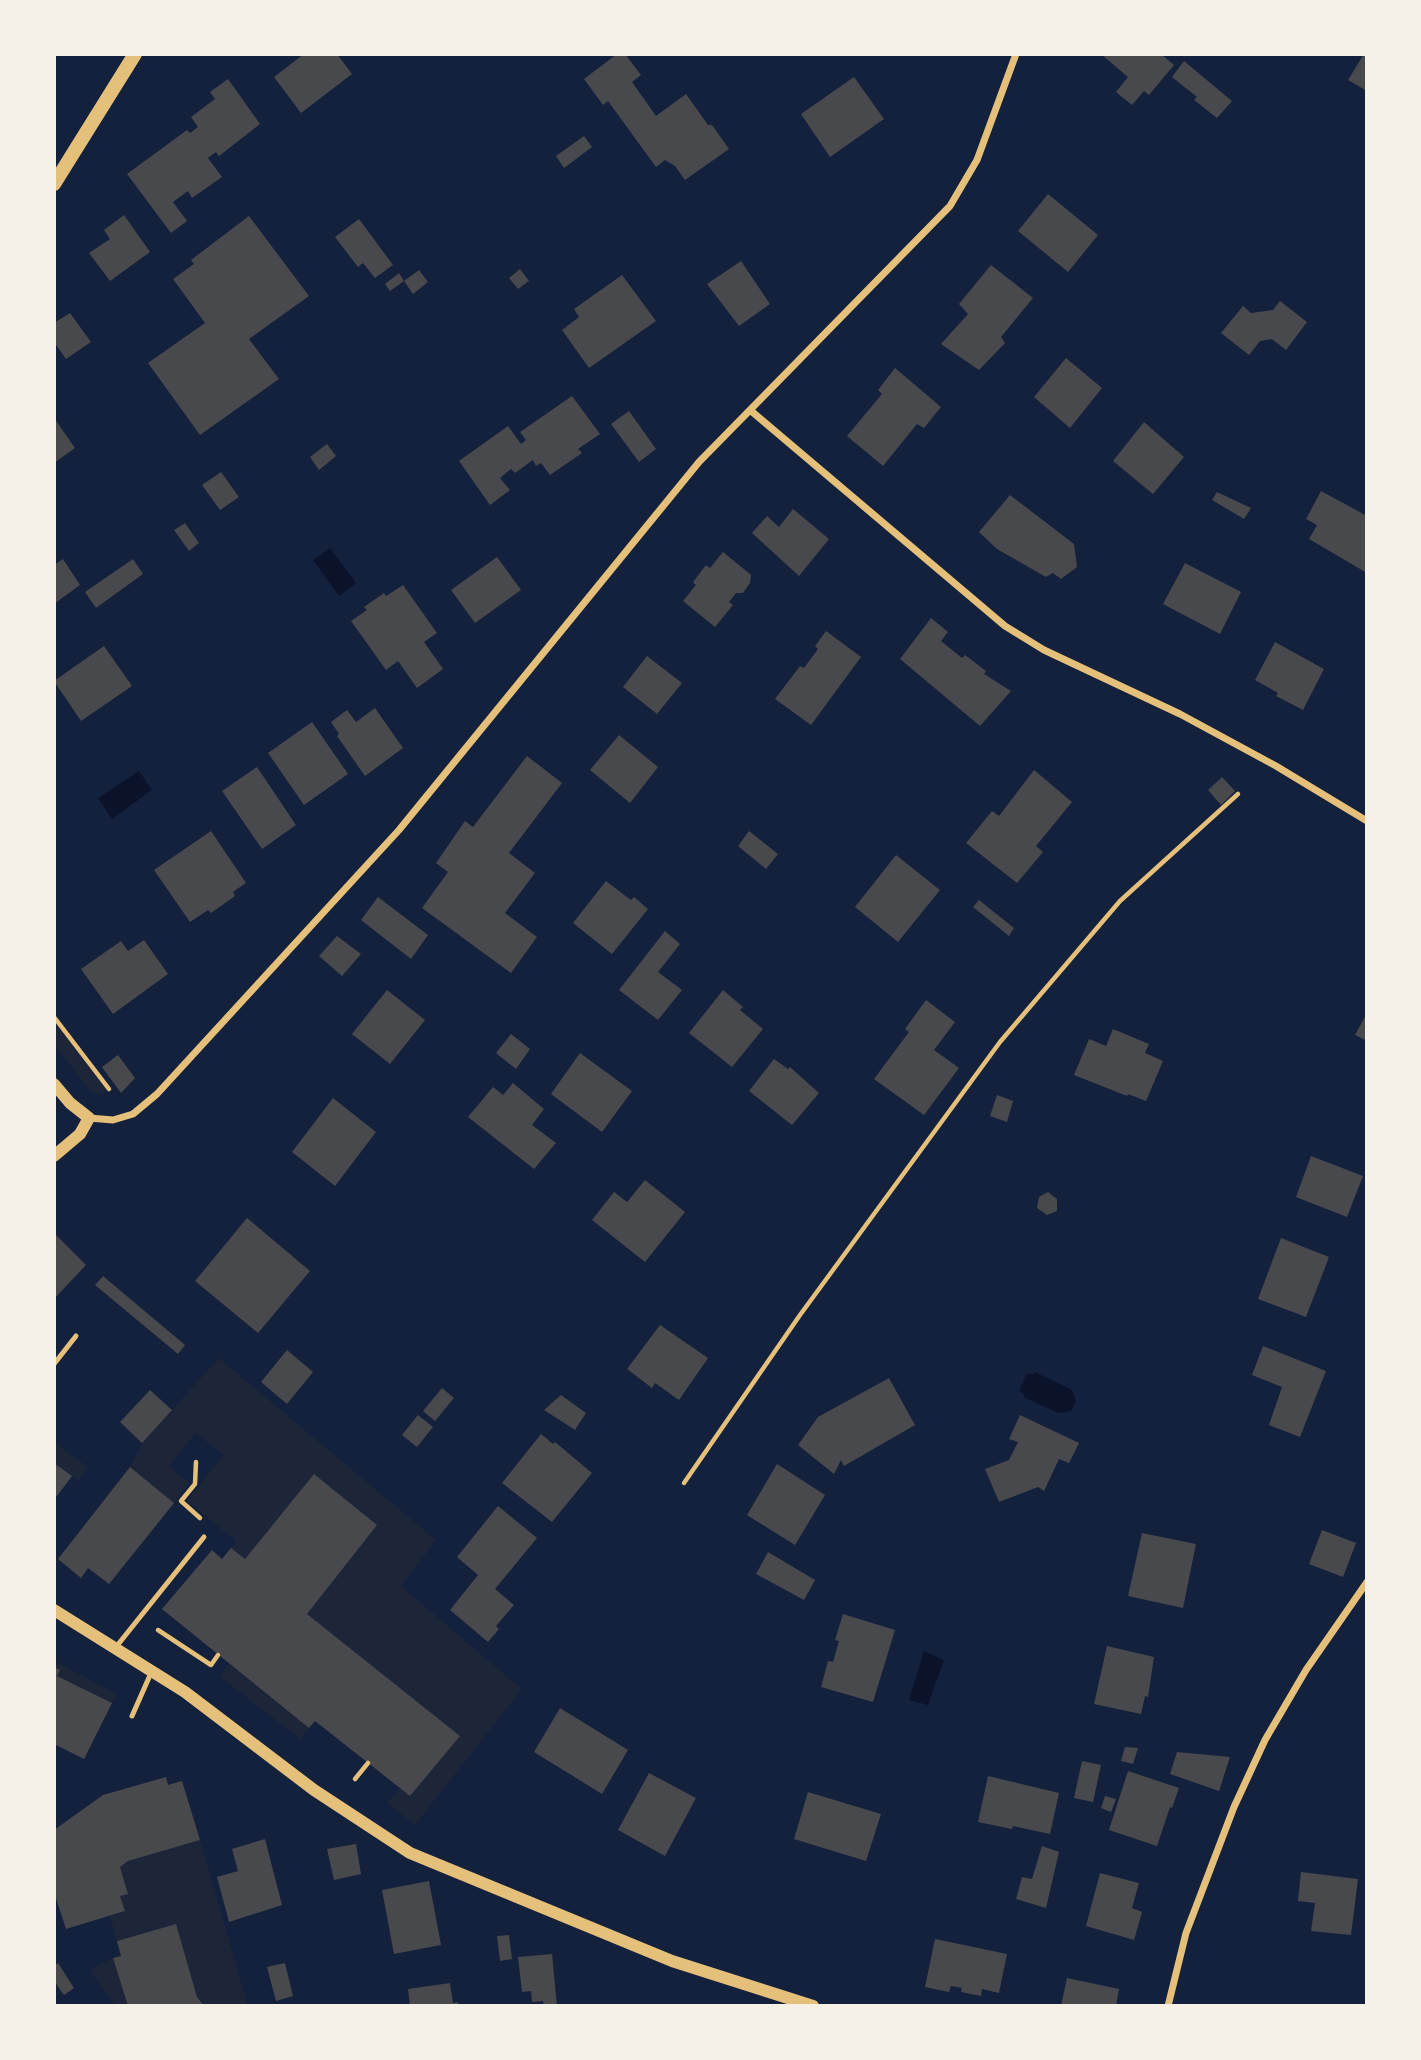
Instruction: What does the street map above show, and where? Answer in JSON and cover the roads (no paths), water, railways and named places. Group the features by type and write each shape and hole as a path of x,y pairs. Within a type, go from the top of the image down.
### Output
{"main road":[{"path":"54,184 135,54"}],"street":[{"path":"54,1084 89,1118 113,1120 133,1114 157,1094 399,830 699,462 950,206 977,160 1016,54"},
{"path":"750,410 1005,626 1044,650 1180,714 1276,766 1367,821"},
{"path":"54,1156 80,1134 89,1118"},
{"path":"1168,2006 1186,1933 1234,1807 1265,1740 1306,1670 1367,1582"},
{"path":"54,1610 153,1671 325,1797 410,1853 673,1961 813,2006"}],"lane":[{"path":"54,1364 76,1336"},
{"path":"116,1647 204,1537"},
{"path":"132,1716 153,1671"}]}
